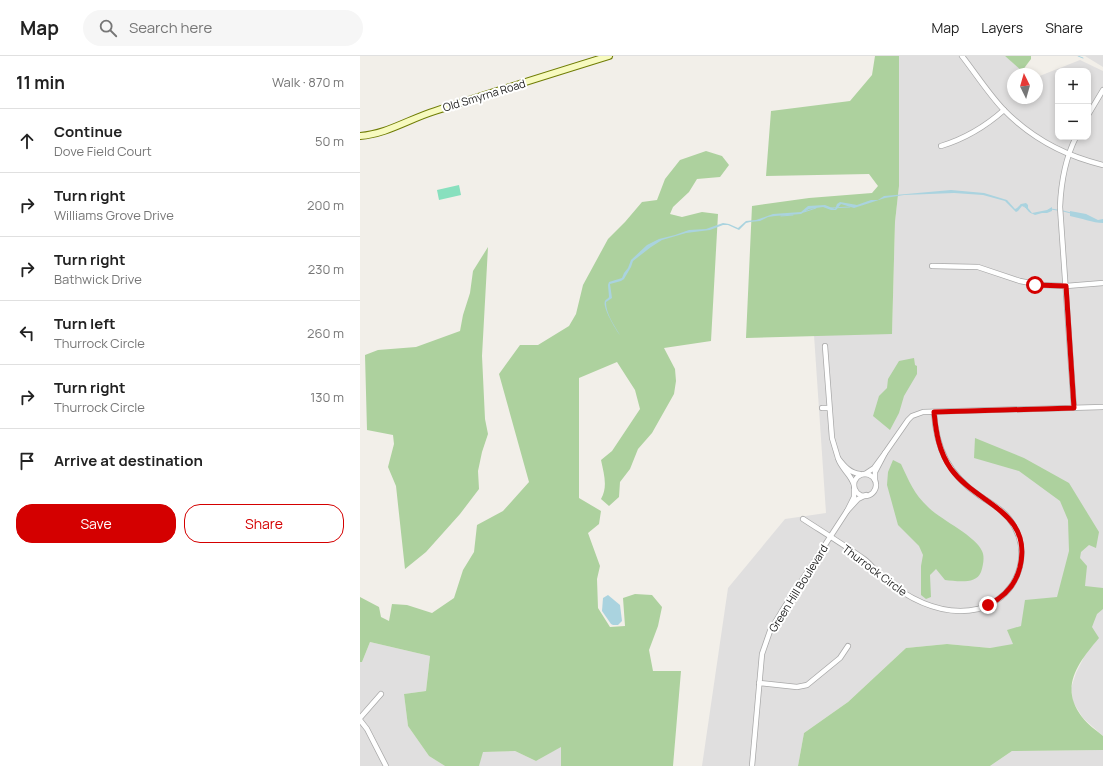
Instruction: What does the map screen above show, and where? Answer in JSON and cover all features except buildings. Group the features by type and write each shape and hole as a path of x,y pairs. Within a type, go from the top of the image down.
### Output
{"street":[{"name":"Old Smyrna Road","path":"360,136 387,131 430,112 609,56"},
{"path":"962,56 1004,110 1021,125 1038,137 1068,154 1103,165"},
{"path":"1091,110 1103,90"},
{"path":"941,146 975,131 1004,110"},
{"path":"1074,408 1060,207 1062,176 1068,154 1075,140"},
{"path":"932,266 978,267 1031,284 1046,286 1103,283"},
{"path":"825,346 829,408 835,452 842,467 852,479 859,494 868,495 874,490 875,473 885,453"},
{"path":"854,486 856,478 874,468 910,418 920,413 1103,407"},
{"path":"822,408 829,408"},
{"name":"Thurrock Circle","path":"803,519 863,559 894,586 914,599 931,606 954,611 974,610 992,603 1008,590 1016,577 1021,561 1021,544 1017,531 1013,523 1004,512 968,487 951,469 939,443 934,412"},
{"path":"838,458 849,470 854,473 872,476 875,482"},
{"name":"Green Hill Boulevard","path":"752,766 762,654 770,631 782,610 847,511 854,497 854,486"},
{"name":"Green Hill Boulevard","path":"847,511 858,499 868,495"},
{"path":"759,683 796,687 807,685 840,658 848,646"},
{"path":"381,694 360,719 367,729 386,766"}],"shaded area":[{"path":"899,56 1005,56 1020,68 1007,68 1007,104 1043,104 1043,75 1055,70 1055,140 1091,140 1091,68 1060,68 1080,60 1103,71 1103,736 1083,718 1073,702 1071,688 1076,673 1085,655 1098,638 990,648 947,644 906,648 848,702 804,733 798,766 702,766 728,588 785,519 826,513 814,335 892,333 895,222 899,186"},
{"path":"1085,56 1103,56 1103,67"},
{"path":"370,642 430,656 426,691 404,694 408,726 429,756 445,766 360,766 360,662 362,662"},
{"path":"562,746 561,766 479,766 482,752 515,751 536,761"},
{"path":"1103,750 1103,766 990,766 1012,751"}],"green space":[{"path":"875,56 899,56 899,186 895,222 892,334 746,338 752,206 809,198 872,193 878,186 869,174 766,176 771,111 850,101 872,75"},
{"path":"1005,56 1031,56 1031,59 1024,68 1019,68"},
{"path":"706,151 722,156 729,165 720,177 697,179 689,192 673,207 670,214 682,217 702,212 718,214 711,341 664,348 675,369 676,381 674,394 652,433 638,449 630,469 620,482 619,497 609,506 601,499 605,485 601,460 612,451 640,409 635,390 617,362 579,378 579,498 601,511 599,524 588,533 600,566 597,579 598,608 610,627 625,626 623,598 635,594 652,595 662,607 658,626 649,650 653,671 681,671 673,766 561,766 561,747 536,761 515,751 483,752 479,766 445,766 429,756 408,726 404,694 426,691 430,656 370,642 362,662 360,662 360,597 379,607 381,617 389,621 392,604 407,605 432,613 454,598 463,570 474,552 477,525 503,511 529,482 499,374 520,345 538,345 569,326 576,314 583,285 608,239 642,202 657,200 665,179 680,160"},
{"path":"459,185 461,195 439,200 437,190"},
{"path":"488,247 482,356 485,419 488,434 478,471 479,489 460,514 426,552 405,569 396,486 388,467 394,444 393,435 367,430 365,355 378,350 416,347 460,331 470,293 473,271"},
{"path":"914,358 915,365 917,366 917,374 904,396 899,413 890,430 873,416 879,396 887,388 888,379 899,361"},
{"path":"975,438 1024,458 1069,483 1099,532 1096,548 1089,545 1081,552 1080,558 1087,566 1085,586 1103,588 1103,609 1097,614 1092,627 1099,638 1078,666 1072,685 1072,696 1075,706 1082,717 1089,725 1103,736 1103,750 1012,751 990,766 798,766 804,733 848,702 906,648 947,644 990,648 1013,644 1007,630 1021,626 1025,600 1057,597 1069,551 1068,520 1060,501 1019,471 974,458"},
{"path":"893,460 901,464 915,492 928,507 966,534 978,545 983,553 983,562 981,572 975,579 970,581 945,580 936,569 930,575 931,597 926,599 921,595 921,566 923,555 919,546 898,525 887,485 888,472"}],"water":[{"path":"951,190 984,193 1007,200 1015,209 1021,204 1026,203 1032,213 1047,210 1052,207 1052,211 1035,215 1029,212 1024,206 1022,206 1016,212 1005,201 983,195 954,193 904,195 885,198 854,208 841,204 836,210 823,207 809,209 801,214 768,217 760,221 746,223 739,230 728,225 723,225 710,230 686,233 662,240 651,247 633,261 624,279 610,284 612,298 606,302 606,306 607,311 620,335 607,313 605,301 609,297 609,282 622,278 631,260 647,245 659,239 689,230 706,229 723,223 738,228 746,221 756,220 773,214 801,212 808,206 825,205 835,209 837,204 840,202 857,205 871,200 878,200 884,196"},
{"path":"1070,211 1086,214 1098,220 1103,219 1103,223 1070,216"},
{"path":"608,595 620,605 622,621 618,625 611,624 602,611 603,598"}],"waterway":[{"path":"1078,56 1083,58"},
{"path":"1021,205 1031,213"},
{"path":"831,208 850,207"},
{"path":"804,212 816,208"},
{"path":"1051,209 1057,210"},
{"path":"1063,211 1071,213"},
{"path":"781,216 793,215"}],"route":[{"path":"988,605 1005,594 1020,569 1022,552 1020,540 1015,527 1004,512 968,487 951,469 942,453 939,443 934,412 1074,408 1066,286 1035,285"}]}
